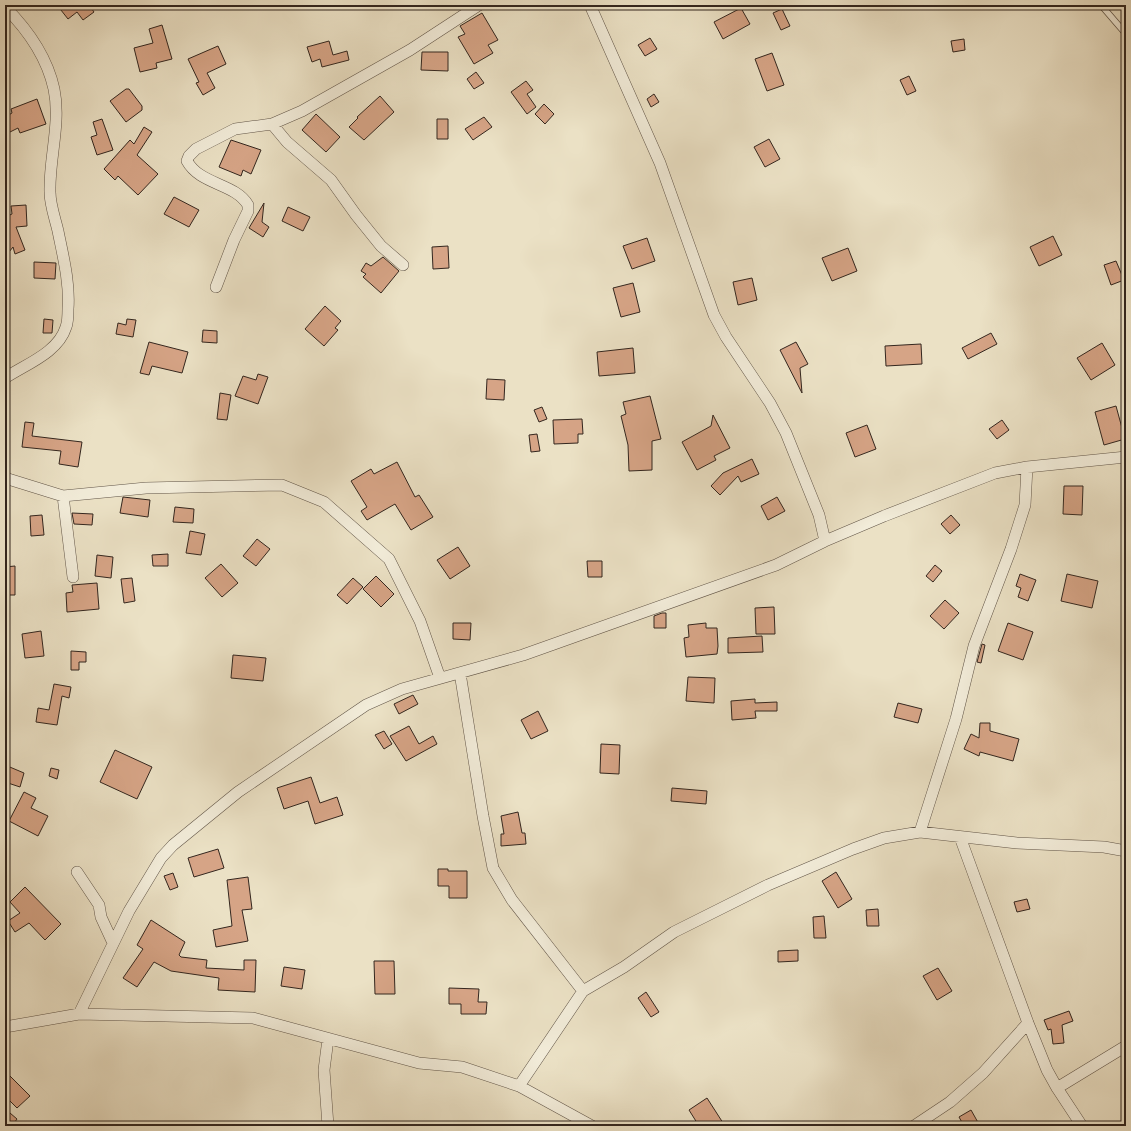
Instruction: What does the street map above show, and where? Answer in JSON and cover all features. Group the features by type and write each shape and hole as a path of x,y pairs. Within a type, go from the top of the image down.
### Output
{"street":[{"path":"216,288 234,240 248,211 248,205 239,195 195,172 187,161 189,156 196,149 235,129 272,124 302,111 410,50 479,5"},
{"path":"590,5 660,163 714,315 726,337 770,403 786,433 819,515 825,541"},
{"path":"5,7 18,20 36,44 49,70 54,90 56,109 50,193 67,280 68,303 67,326 62,338 51,350 5,378"},
{"path":"272,124 287,142 331,180 356,215 381,246 403,265"},
{"path":"79,1014 113,943 146,880 161,858 173,845 238,792 366,705 402,689 531,652 769,567 825,541 987,476 1028,467 1126,457"},
{"path":"920,832 956,719 974,646 1011,549 1025,505 1028,467"},
{"path":"5,478 63,496 146,488 282,485 324,502 389,559 420,620 440,678"},
{"path":"63,496 73,577"},
{"path":"460,673 482,816 494,868 512,900 583,992"},
{"path":"519,1086 583,992 624,967 674,932 768,885 859,847 884,838 920,832 1017,843 1104,847 1126,851"},
{"path":"960,837 1028,1023 1057,1088 1082,1126"},
{"path":"77,872 98,905 101,917 113,943"},
{"path":"5,1026 79,1014 253,1018 419,1063 462,1067 519,1086 592,1126"},
{"path":"914,1126 950,1102 983,1073 1028,1023"},
{"path":"328,1038 324,1070 328,1126"},
{"path":"1057,1088 1126,1046"}],"lane":[{"path":"1101,5 1126,34"},
{"path":"1126,399 1126,404"}],"building":[{"path":"57,5 89,5 94,12 83,20 77,12 68,19"},
{"path":"741,8 750,24 723,39 714,22"},
{"path":"782,9 790,26 781,30 773,13"},
{"path":"482,13 498,40 488,45 493,53 474,64 458,37 465,34 460,26"},
{"path":"162,25 172,59 156,63 157,68 140,72 134,48 153,43 149,29"},
{"path":"650,38 657,49 645,56 638,45"},
{"path":"964,39 965,50 953,52 951,41"},
{"path":"329,41 333,55 347,51 349,60 322,67 320,59 312,62 307,47"},
{"path":"218,46 226,64 207,73 215,88 203,95 196,83 199,82 188,59"},
{"path":"422,52 448,52 448,71 421,70"},
{"path":"772,53 784,85 767,91 755,59"},
{"path":"476,72 484,83 474,89 467,79"},
{"path":"909,76 916,91 907,95 900,80"},
{"path":"526,81 533,90 527,94 536,107 527,114 511,92"},
{"path":"126,89 129,89 142,106 142,110 126,122 110,101"},
{"path":"654,94 659,102 651,107 647,99"},
{"path":"380,96 394,112 364,140 349,127 358,118 357,117"},
{"path":"37,99 46,124 20,133 18,128 8,133 5,129 5,117 12,113 11,109"},
{"path":"544,104 554,114 545,124 535,114"},
{"path":"316,114 340,137 326,152 302,130"},
{"path":"484,117 492,127 473,140 465,129"},
{"path":"102,119 113,150 97,155 91,137 97,135 93,122"},
{"path":"437,119 448,119 448,139 437,139"},
{"path":"144,127 152,132 137,155 158,174 138,195 118,176 115,180 104,169 130,140 134,144"},
{"path":"769,139 780,159 765,167 754,147"},
{"path":"231,140 261,150 251,174 243,170 241,176 219,167"},
{"path":"174,197 199,210 189,227 164,214"},
{"path":"264,203 262,222 269,227 263,237 249,228"},
{"path":"26,205 27,226 16,227 25,250 15,254 13,247 5,257 5,217 12,214 11,206"},
{"path":"288,207 310,217 303,231 282,221"},
{"path":"1053,236 1062,255 1039,266 1030,247"},
{"path":"647,238 655,261 632,269 623,246"},
{"path":"448,246 449,268 433,269 432,247"},
{"path":"848,248 857,271 832,281 822,258"},
{"path":"383,257 399,271 381,293 363,277 366,274 361,271 366,263 371,266"},
{"path":"1116,261 1124,280 1111,285 1104,265"},
{"path":"34,262 56,263 55,279 34,278"},
{"path":"752,278 757,300 738,305 733,282"},
{"path":"633,283 640,312 621,317 613,288"},
{"path":"325,306 341,321 335,328 338,330 324,346 305,329"},
{"path":"44,319 53,320 52,333 43,333"},
{"path":"127,319 136,320 133,337 116,334 118,323 126,325"},
{"path":"203,330 217,331 217,343 202,342"},
{"path":"991,333 997,344 968,359 962,348"},
{"path":"149,342 188,352 182,373 152,366 149,375 140,373"},
{"path":"796,342 808,364 800,368 802,393 780,350"},
{"path":"1102,343 1115,365 1091,380 1077,358"},
{"path":"921,344 922,364 886,366 885,346"},
{"path":"633,348 635,373 599,376 597,352"},
{"path":"258,374 268,377 258,404 235,396 243,376 256,380"},
{"path":"487,379 505,380 504,400 486,399"},
{"path":"220,393 231,395 227,420 217,419"},
{"path":"650,396 661,439 652,441 652,470 629,471 628,445 621,416 626,414 623,402"},
{"path":"1116,406 1125,439 1104,445 1095,412"},
{"path":"542,407 547,419 539,422 534,410"},
{"path":"713,415 730,448 714,456 716,460 697,470 682,442 711,426"},
{"path":"582,419 583,434 578,434 578,443 554,444 553,420"},
{"path":"1002,420 1009,430 997,439 989,429"},
{"path":"25,422 34,423 32,436 82,442 78,467 59,464 61,451 22,447"},
{"path":"867,425 876,449 855,457 846,433"},
{"path":"537,434 540,451 531,452 529,435"},
{"path":"752,459 759,474 741,482 738,476 720,495 711,486 723,473"},
{"path":"397,462 415,497 419,495 433,517 411,530 395,504 367,520 361,511 367,507 351,481 371,469 374,474"},
{"path":"1064,486 1083,486 1082,515 1063,514"},
{"path":"123,497 150,500 148,517 120,513"},
{"path":"777,497 785,511 768,520 761,506"},
{"path":"175,507 194,509 193,523 173,522"},
{"path":"72,513 93,514 92,525 74,524"},
{"path":"42,515 44,535 31,536 30,516"},
{"path":"951,515 960,525 950,534 941,524"},
{"path":"190,531 205,534 201,555 186,553"},
{"path":"257,539 270,549 256,566 243,556"},
{"path":"458,547 470,566 450,579 437,560"},
{"path":"168,554 168,566 153,566 152,555"},
{"path":"97,555 113,557 111,578 95,576"},
{"path":"587,561 602,561 602,577 588,577"},
{"path":"221,564 238,583 222,597 205,578"},
{"path":"935,565 942,571 933,582 926,576"},
{"path":"15,566 15,595 5,595 5,567"},
{"path":"1020,574 1036,580 1028,601 1018,597 1021,588 1016,586"},
{"path":"1067,574 1098,581 1092,608 1061,601"},
{"path":"376,576 394,594 381,607 363,589"},
{"path":"132,578 135,601 124,603 121,579"},
{"path":"353,578 363,587 347,604 337,595"},
{"path":"97,583 99,609 67,612 66,593 73,592 72,585"},
{"path":"945,600 959,613 944,629 930,616"},
{"path":"774,607 775,634 756,634 755,608"},
{"path":"666,613 666,628 654,628 654,616"},
{"path":"453,623 471,623 470,640 453,639"},
{"path":"706,623 706,628 717,628 717,654 686,657 684,638 689,637 688,625"},
{"path":"1008,623 1033,632 1023,660 998,651"},
{"path":"41,631 44,656 25,658 22,634"},
{"path":"762,636 763,652 728,653 728,638"},
{"path":"982,644 985,645 981,663 977,662"},
{"path":"71,651 86,652 86,662 79,662 79,670 71,670"},
{"path":"233,655 266,658 263,681 231,678"},
{"path":"688,677 715,678 714,703 686,701"},
{"path":"54,684 71,687 69,698 62,696 57,725 36,722 38,708 49,710"},
{"path":"413,695 418,704 399,714 394,704"},
{"path":"755,699 755,703 777,702 777,711 755,711 756,718 732,720 731,701"},
{"path":"898,703 922,709 918,723 894,717"},
{"path":"538,711 548,731 531,739 521,720"},
{"path":"980,723 990,723 990,731 1019,739 1013,761 980,752 979,756 964,749 971,734 979,738"},
{"path":"409,726 419,744 433,736 437,744 406,761 390,736"},
{"path":"384,731 392,744 384,749 375,735"},
{"path":"601,744 620,745 619,774 600,773"},
{"path":"115,750 152,767 137,799 100,782"},
{"path":"5,765 24,773 20,787 5,782"},
{"path":"51,768 59,770 57,779 49,776"},
{"path":"311,777 320,803 337,797 343,815 315,824 308,801 284,809 277,788"},
{"path":"672,788 707,791 706,804 671,801"},
{"path":"24,792 36,798 31,808 48,816 38,836 9,821"},
{"path":"518,812 522,833 525,833 526,844 501,846 501,834 504,834 501,816"},
{"path":"218,849 224,868 194,877 188,858"},
{"path":"438,869 448,869 448,871 467,871 467,898 449,898 449,886 438,886"},
{"path":"836,872 852,899 838,908 822,881"},
{"path":"173,873 178,887 170,890 164,876"},
{"path":"248,877 252,909 242,910 248,941 216,947 213,930 232,926 227,880"},
{"path":"25,887 61,924 45,940 29,923 15,932 8,921 20,913 10,902"},
{"path":"1027,899 1030,909 1017,912 1014,902"},
{"path":"878,909 879,926 867,926 866,910"},
{"path":"824,916 826,938 814,938 813,917"},
{"path":"151,920 185,942 179,955 181,957 207,960 206,968 244,970 244,960 256,960 255,992 218,990 219,978 171,971 154,962 137,987 123,978 143,949 137,945"},
{"path":"798,950 798,961 778,962 778,951"},
{"path":"374,961 394,961 395,994 375,994"},
{"path":"284,967 305,970 302,989 281,986"},
{"path":"938,968 952,991 937,1000 923,976"},
{"path":"449,988 479,989 478,1002 487,1002 486,1014 461,1014 461,1004 449,1004"},
{"path":"646,992 659,1012 651,1017 638,998"},
{"path":"1069,1011 1073,1021 1062,1025 1064,1043 1053,1044 1051,1029 1048,1030 1044,1020"},
{"path":"9,1075 30,1096 17,1108 5,1096 5,1079"},
{"path":"707,1098 725,1126 699,1126 689,1110"},
{"path":"971,1110 980,1126 964,1126 959,1117"},
{"path":"10,1113 17,1119 12,1126 5,1126 5,1120"}]}
